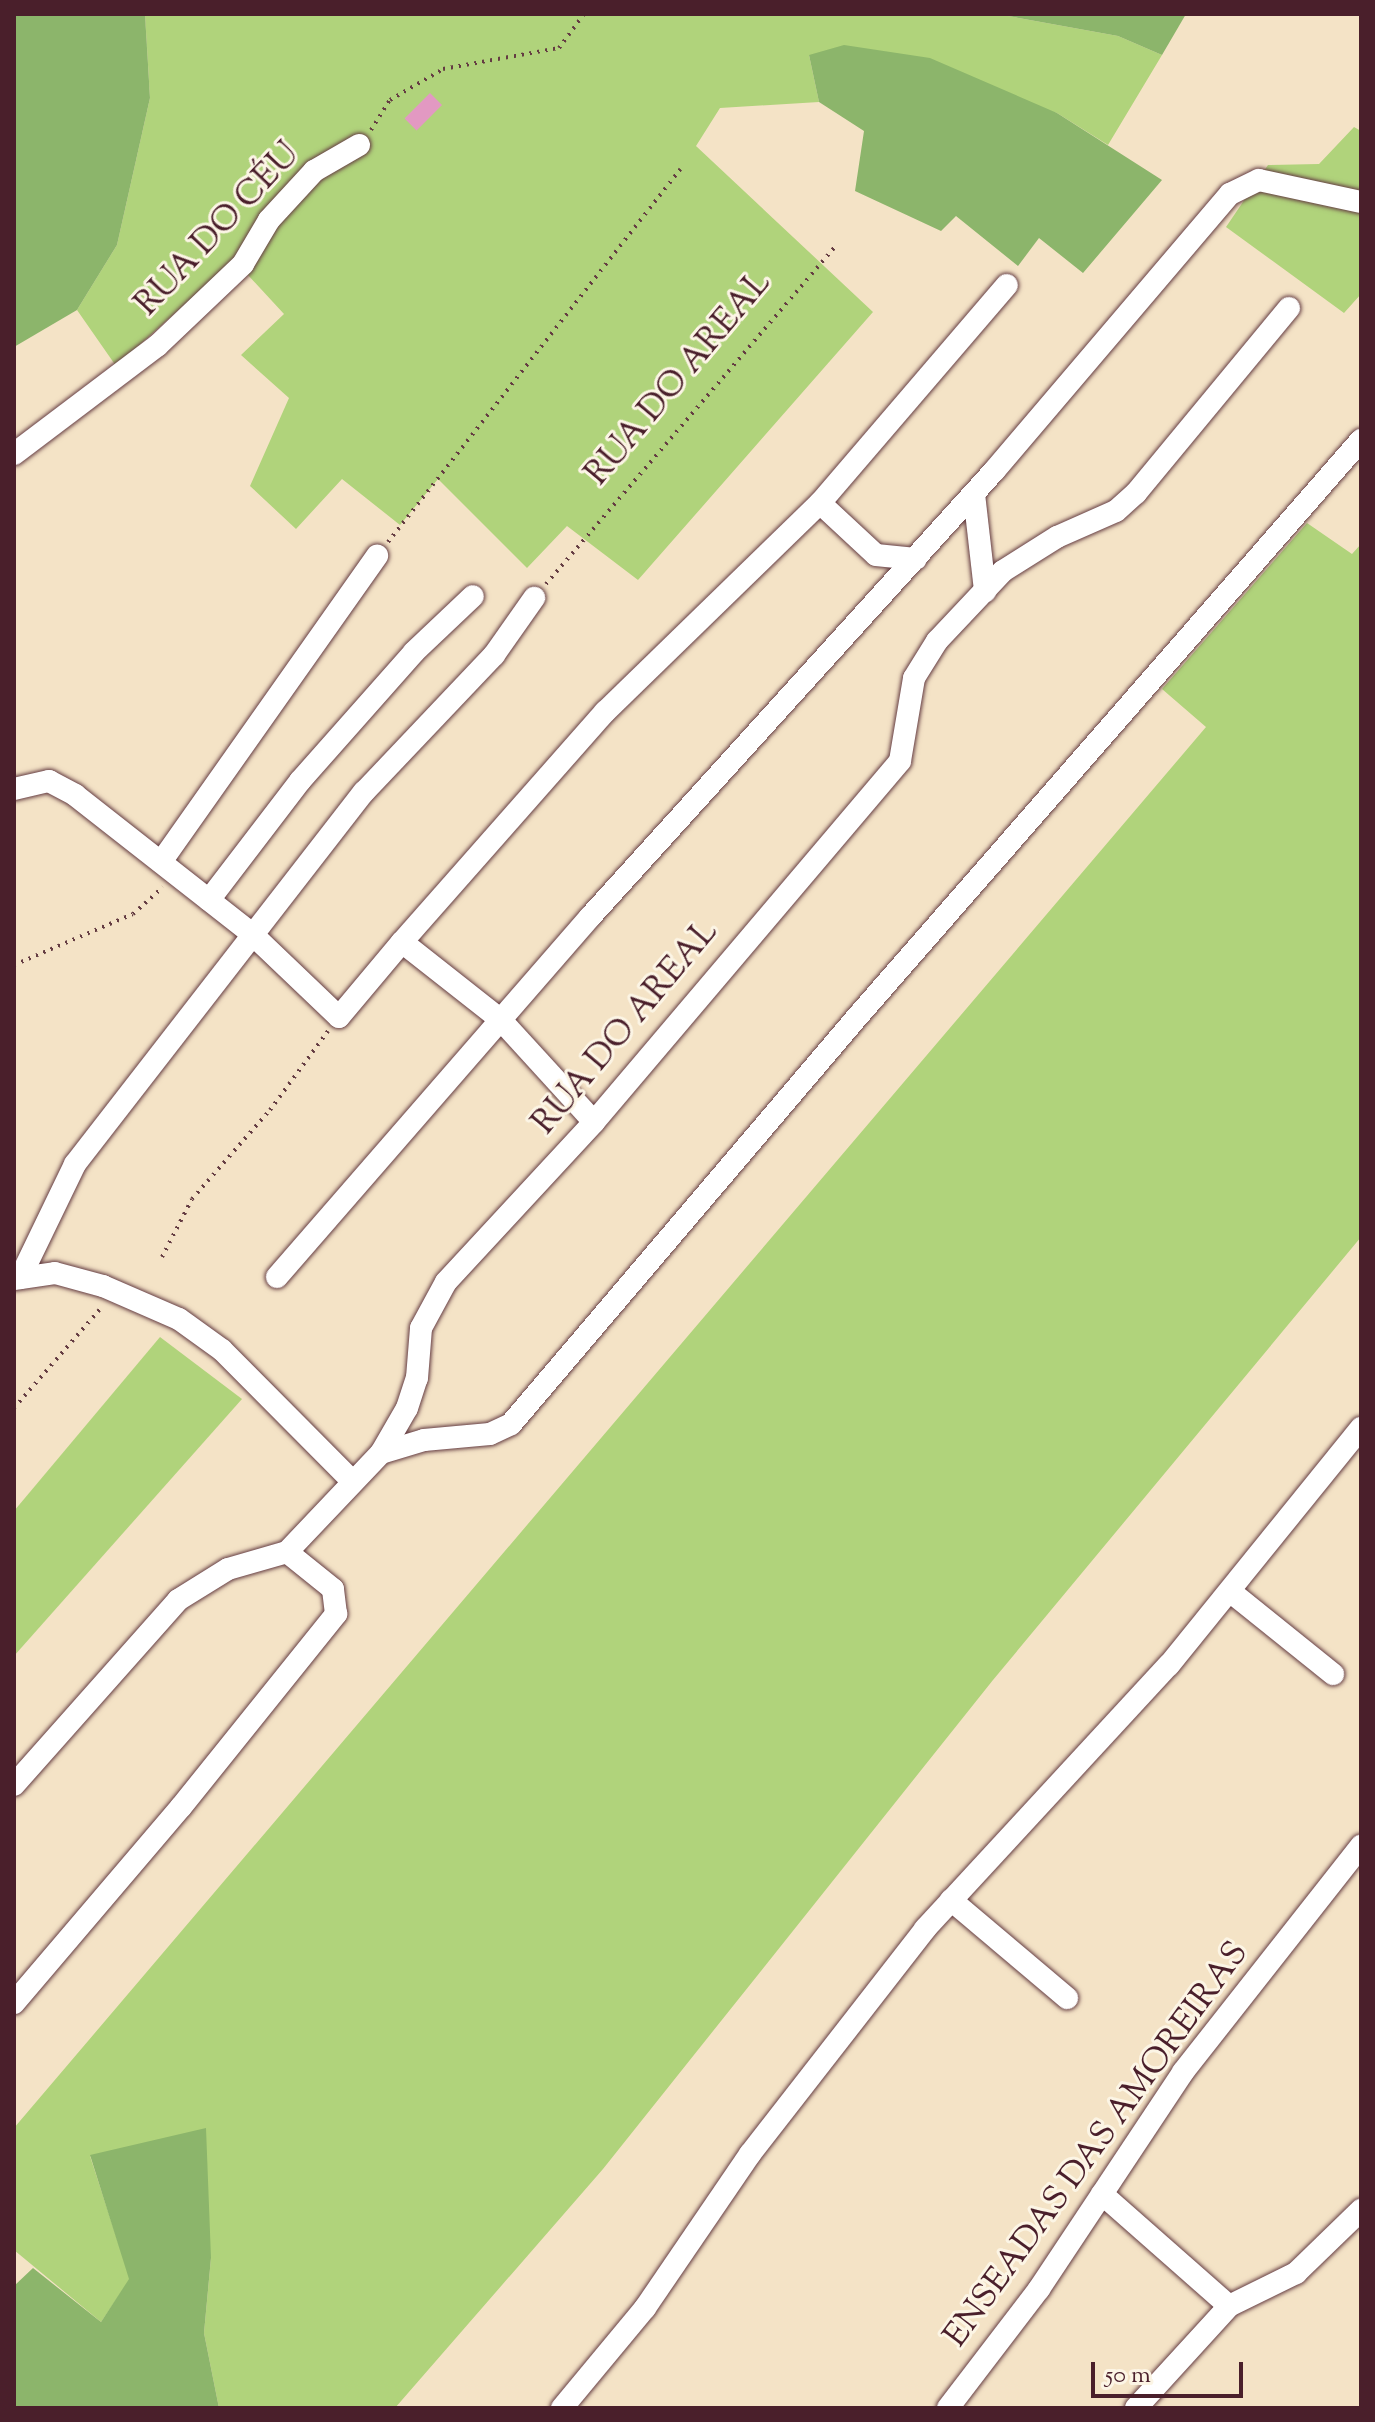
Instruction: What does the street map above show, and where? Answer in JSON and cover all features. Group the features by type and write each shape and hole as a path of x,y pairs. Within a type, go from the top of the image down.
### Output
{"street":[{"name":"RUA DO CÉU","path":"14,454 157,346 243,264 269,220 314,171 359,145"},
{"path":"277,1277 500,1019 974,494 1230,194 1259,180 1361,202"},
{"path":"14,789 36,781 62,786 252,934 339,1017 605,712 820,503 1007,285"},
{"name":"RUA DO AREAL","path":"287,1552 381,1453 412,1394 428,1309 446,1282 594,1122 900,761 914,678 937,641 985,591 1026,555 1116,511 1136,493 1289,308"},
{"path":"381,1453 424,1440 490,1434 511,1424 858,1016 1361,440"},
{"path":"974,494 985,591"},
{"path":"820,503 876,555 916,559"},
{"path":"169,869 377,556"},
{"path":"209,900 311,769 414,652 473,596"},
{"path":"17,1278 75,1164 364,792 494,655 534,598"},
{"path":"402,942 500,1019 594,1122"},
{"path":"17,1278 55,1273 115,1291 179,1319 222,1350 352,1481"},
{"path":"562,2408 619,2342 750,2154 951,1900 1082,1762 1231,1592 1361,1428"},
{"path":"14,1785 178,1600 228,1569 287,1552 333,1589 336,1614 181,1807 14,2003"},
{"path":"1231,1592 1333,1674"},
{"name":"ENSEADAS DAS AMOREIRAS","path":"948,2408 1039,2289 1183,2072 1361,1846"},
{"path":"951,1900 1067,1998"},
{"path":"1102,2194 1229,2306"},
{"path":"1136,2408 1229,2306 1296,2273 1361,2210"}],"path":[{"path":"359,145 390,100 443,69 559,48 584,14"},
{"path":"377,556 680,169"},
{"name":"RUA DO AREAL","path":"534,598 837,245"},
{"path":"14,965 133,914 169,869"},
{"path":"162,1257 192,1199 270,1110 339,1017"},
{"path":"14,1408 115,1291"}],"green space":[{"path":"14,14 145,14 150,98 117,245 77,310 14,347"},
{"path":"145,14 997,14 1118,36 1162,55 1108,145 1057,113 809,55 819,102 720,108 696,146 873,312 638,580 567,526 527,568 438,479 400,525 342,479 296,529 250,486 289,398 241,355 284,314 234,260 116,366 77,310 117,245 150,98"},
{"path":"997,14 1186,14 1162,55 1118,36"},
{"path":"844,45 930,58 1057,113 1162,180 1083,273 1039,238 1018,266 956,216 941,231 855,191 864,131 819,102 809,55"},
{"path":"1354,127 1361,131 1361,294 1344,313 1226,227 1268,165 1319,164"},
{"path":"1307,523 1352,554 1361,544 1361,1237 993,1680 603,2169 395,2408 219,2408 204,2333 211,2258 90,2156 130,2279 101,2322 14,2250 14,2128 1206,727 1162,689"},
{"path":"160,1337 242,1399 14,1656 14,1511"},
{"path":"206,2128 211,2258 204,2333 219,2408 14,2408 14,2286 33,2268 101,2322 129,2279 90,2155"}],"building":[{"path":"430,93 442,105 417,130 405,118"}]}
